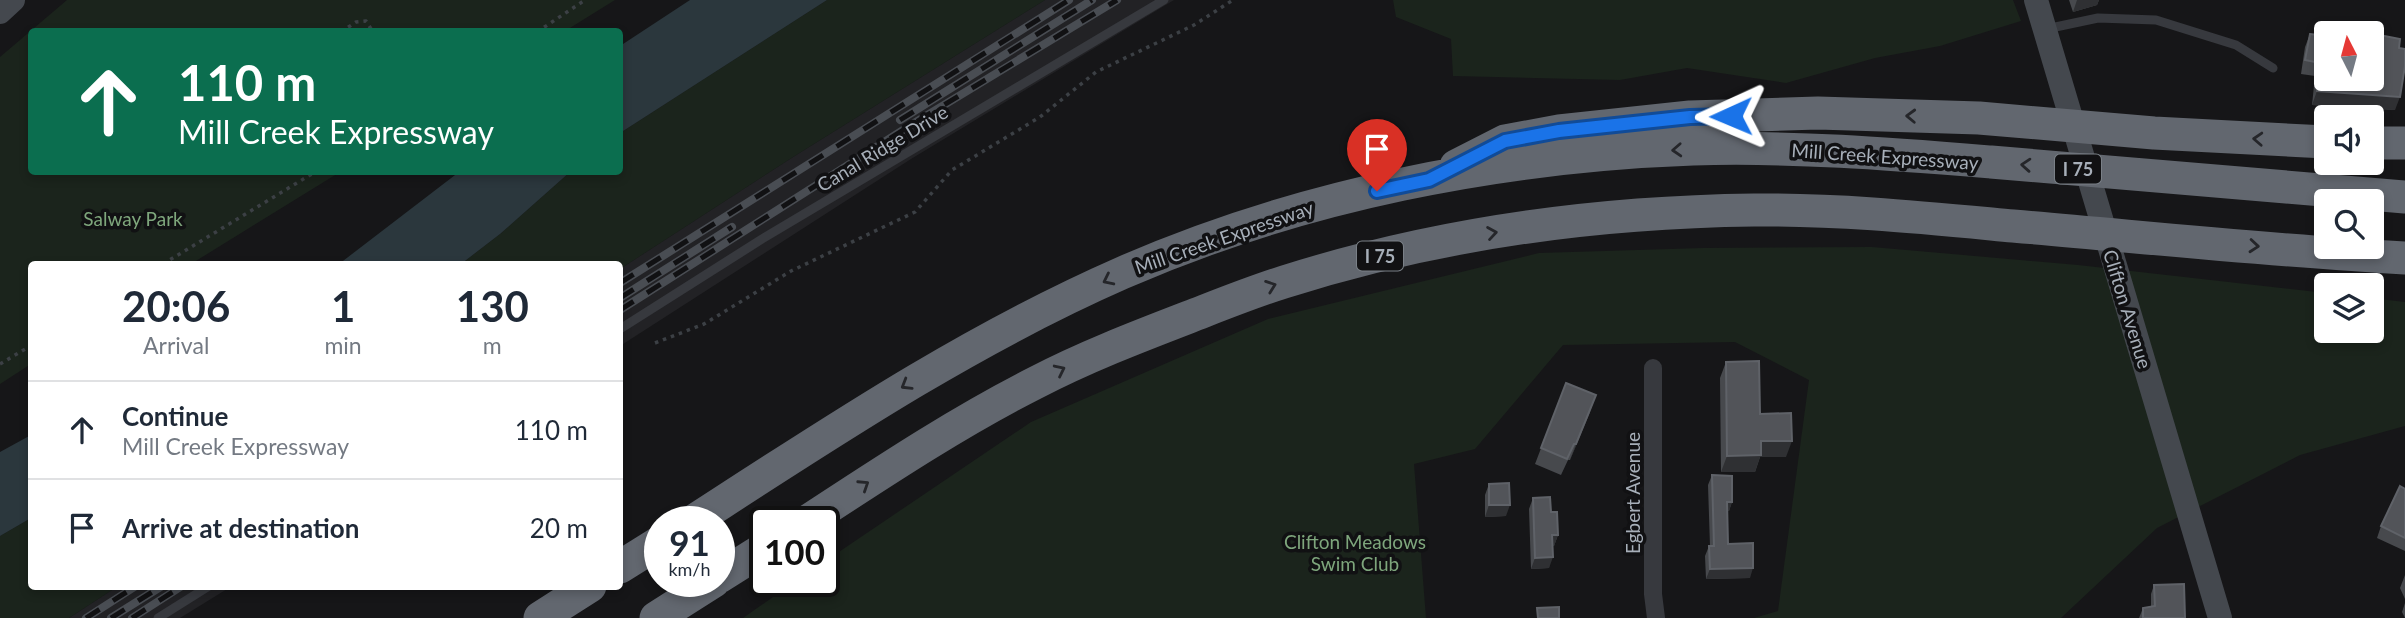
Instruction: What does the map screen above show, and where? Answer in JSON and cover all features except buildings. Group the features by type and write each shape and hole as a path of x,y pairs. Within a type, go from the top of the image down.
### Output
{"highway":[{"path":"1429,180 1505,141 1559,131 1690,117 1818,113 1979,118 2154,133 2314,141"},
{"path":"2384,142 2405,143"},
{"name":"Mill Creek Expressway","path":"717,506 917,379 1028,318 1123,272 1221,235 1325,203 1429,180 1534,162 1696,149 1822,150 2405,197"},
{"name":"I 75","path":"831,506 960,425 1032,384 1150,332 1281,283 1387,254 1536,226 1604,217 1681,212 1830,212 2405,258"},
{"path":"623,566 644,552"},
{"path":"540,618 584,590"},
{"path":"656,618 688,597"}],"main road":[{"path":"0,12 13,0"},
{"name":"Clifton Avenue","path":"2036,0 2220,618"}],"street":[{"name":"Egbert Avenue","path":"1653,368 1653,594 1656,618"}],"lane":[{"name":"Canal Ridge Drive","path":"623,327 762,239 1164,0"},
{"path":"2045,29 2098,18 2157,20 2236,45 2273,68"},
{"path":"158,618 203,590"}],"path":[{"path":"543,28 584,0"},
{"path":"655,343 704,324 791,271 915,212 951,170 1040,117 1096,72 1194,25 1233,0"},
{"path":"347,28 356,22 366,21 370,28"},
{"path":"168,261 310,175"},
{"path":"0,365 28,348"}],"shaded area":[{"path":"690,0 827,0 623,131 623,44"},
{"path":"1045,0 1174,0 911,159 623,344 623,267"},
{"path":"455,175 567,175 465,261 343,261"},
{"path":"28,437 28,520 0,536 0,452"},
{"path":"112,590 226,590 180,618 69,618"}],"green space":[{"name":"Salway Park","path":"67,0 615,0 570,28 34,28"},
{"path":"827,0 1045,0 623,267 623,261 465,261 567,175 623,175 623,131"},
{"path":"1393,0 2013,0 2021,21 1940,46 1875,58 1786,83 1687,68 1620,80 1453,76 1451,39 1396,17"},
{"name":"Salway Park","path":"28,33 28,175 335,175 196,261 28,261 28,366 0,384 0,57"},
{"name":"Clifton Meadows Swim Club","path":"1872,247 2078,265 2314,292 2314,343 2384,343 2384,300 2405,302 2405,426 2300,455 2157,528 2061,618 1754,618 1778,611 1809,380 1735,342 1563,345 1475,449 1414,464 1426,618 743,618 773,597 840,597 840,551 1031,422 1268,319 1539,253"},
{"path":"28,520 28,590 112,590 69,618 0,618 0,536"}],"railway":[{"path":"623,281 1069,0"},
{"path":"900,120 1092,0"},
{"path":"623,308 911,125 1117,0"},
{"path":"623,296 732,227"},
{"path":"86,618 130,590"},
{"path":"111,618 156,590"},
{"path":"132,618 176,590"}],"route":[{"path":"1377,191 1429,180 1505,141 1559,131 1690,117 1731,116"}]}
